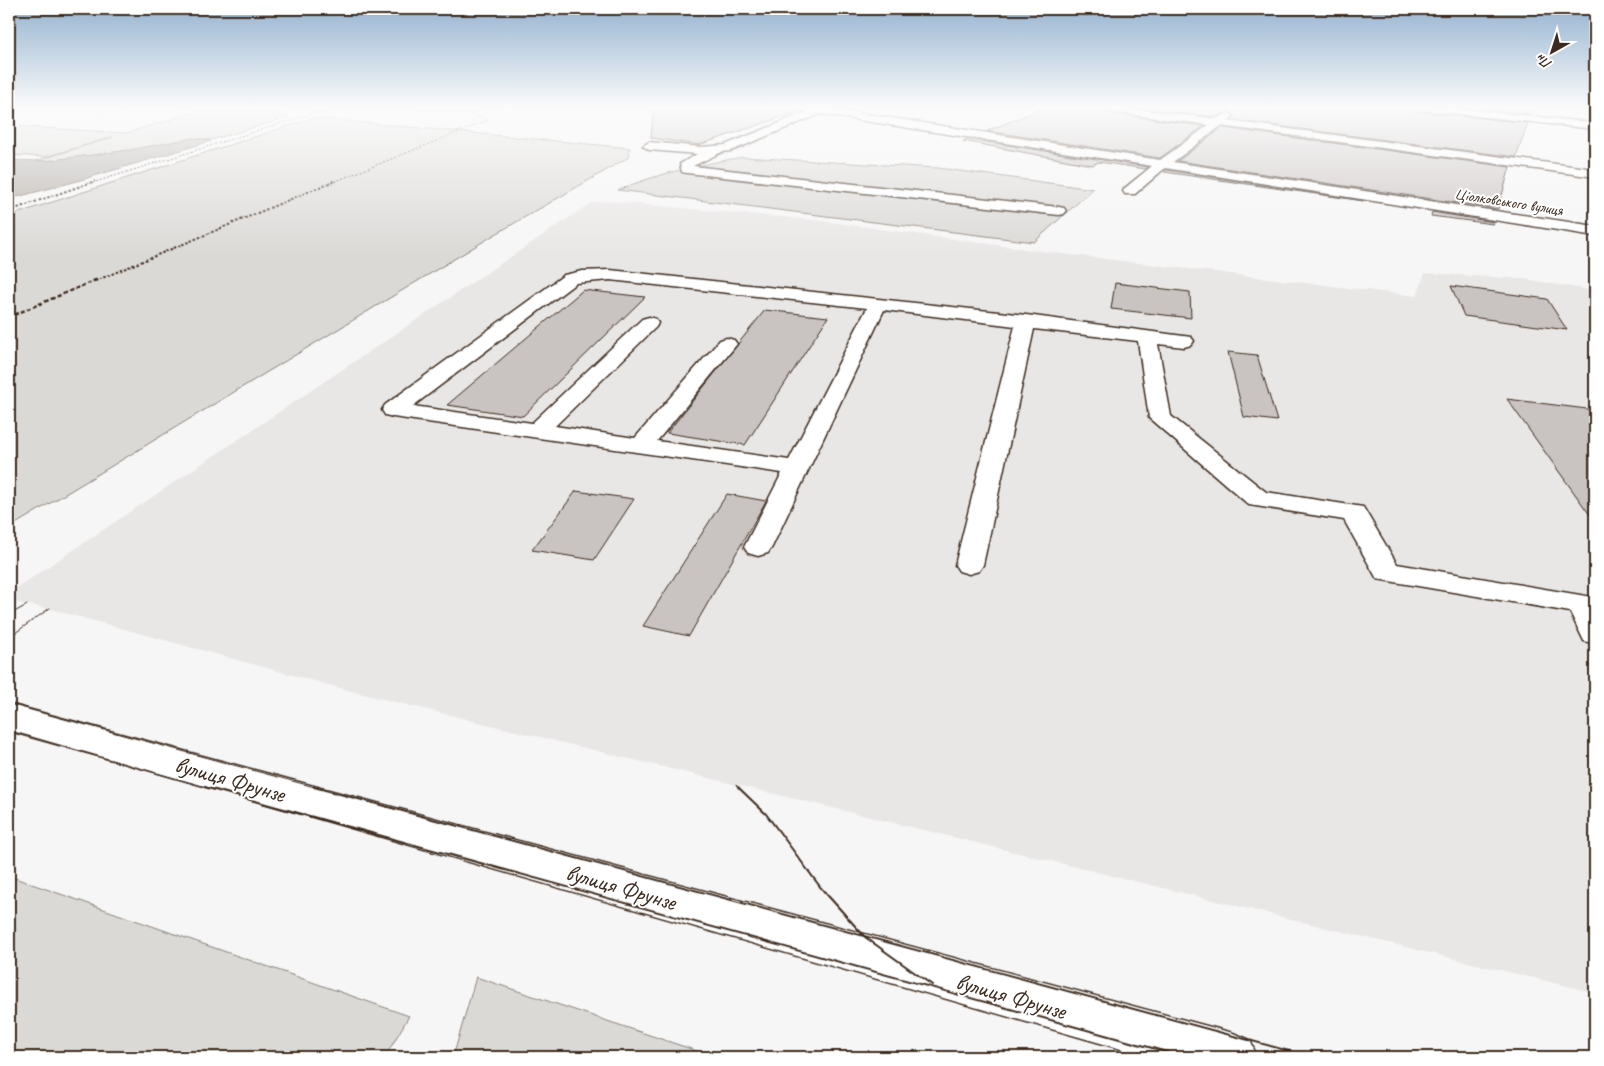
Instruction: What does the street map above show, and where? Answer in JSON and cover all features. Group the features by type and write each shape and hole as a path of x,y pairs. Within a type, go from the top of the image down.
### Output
{"street":[{"path":"701,157 686,164 687,169 1059,211"},
{"name":"Ціолковського вулиця","path":"1125,157 1595,231"},
{"path":"1130,191 1172,157"},
{"path":"1475,157 1595,173"},
{"path":"796,468 393,410 570,279 582,276 610,275 1184,340"},
{"path":"758,547 878,304"},
{"path":"969,565 1026,321"},
{"path":"537,431 649,323"},
{"path":"1146,336 1160,418 1258,499 1354,513 1387,572 1581,604 1595,633"},
{"path":"641,445 727,344"},
{"name":"вулиця Фрунзе","path":"9,717 1162,1047 1232,1057"}],"path":[{"path":"9,211 172,157"},
{"path":"9,317 398,157"}],"shaded area":[{"path":"50,157 78,157 46,161 36,161"},
{"path":"78,157 158,157 9,199 9,160 46,161"},
{"path":"193,157 629,157 494,235 9,528 9,216"},
{"path":"743,157 938,168 1093,189 1034,242 618,190 679,170"},
{"path":"606,201 823,221 1055,253 1417,296 1425,273 1525,279 1595,291 1595,993 358,693 50,609 9,601 9,593 591,203"},
{"path":"9,876 409,1016 385,1057 9,1057"},
{"path":"476,977 715,1057 453,1057"}],"building":[{"path":"1048,157 1082,157 1148,167 1146,169 1099,162 1092,165"},
{"path":"1184,157 1434,157 1510,167 1498,209 1178,161"},
{"path":"1166,170 1364,201 1164,172"},
{"path":"1432,212 1494,222 1493,224 1431,216"},
{"path":"1115,283 1190,292 1191,318 1111,309"},
{"path":"1451,286 1547,299 1567,330 1464,316"},
{"path":"583,290 645,297 523,416 447,405"},
{"path":"765,310 828,317 745,445 667,433"},
{"path":"1228,352 1257,355 1277,421 1244,417"},
{"path":"1507,399 1595,410 1595,522"},
{"path":"576,491 634,499 594,560 532,550"},
{"path":"727,494 766,501 689,636 643,626"}],"tram line":[{"path":"9,615 27,605"},
{"path":"9,642 15,633 50,608"},
{"path":"9,704 318,788"},
{"path":"9,732 209,788"},
{"path":"204,787 1185,1057"},
{"path":"314,787 864,936"},
{"path":"738,787 766,814 821,888 864,936"},
{"path":"864,936 1311,1057"},
{"path":"864,936 932,985"}]}
